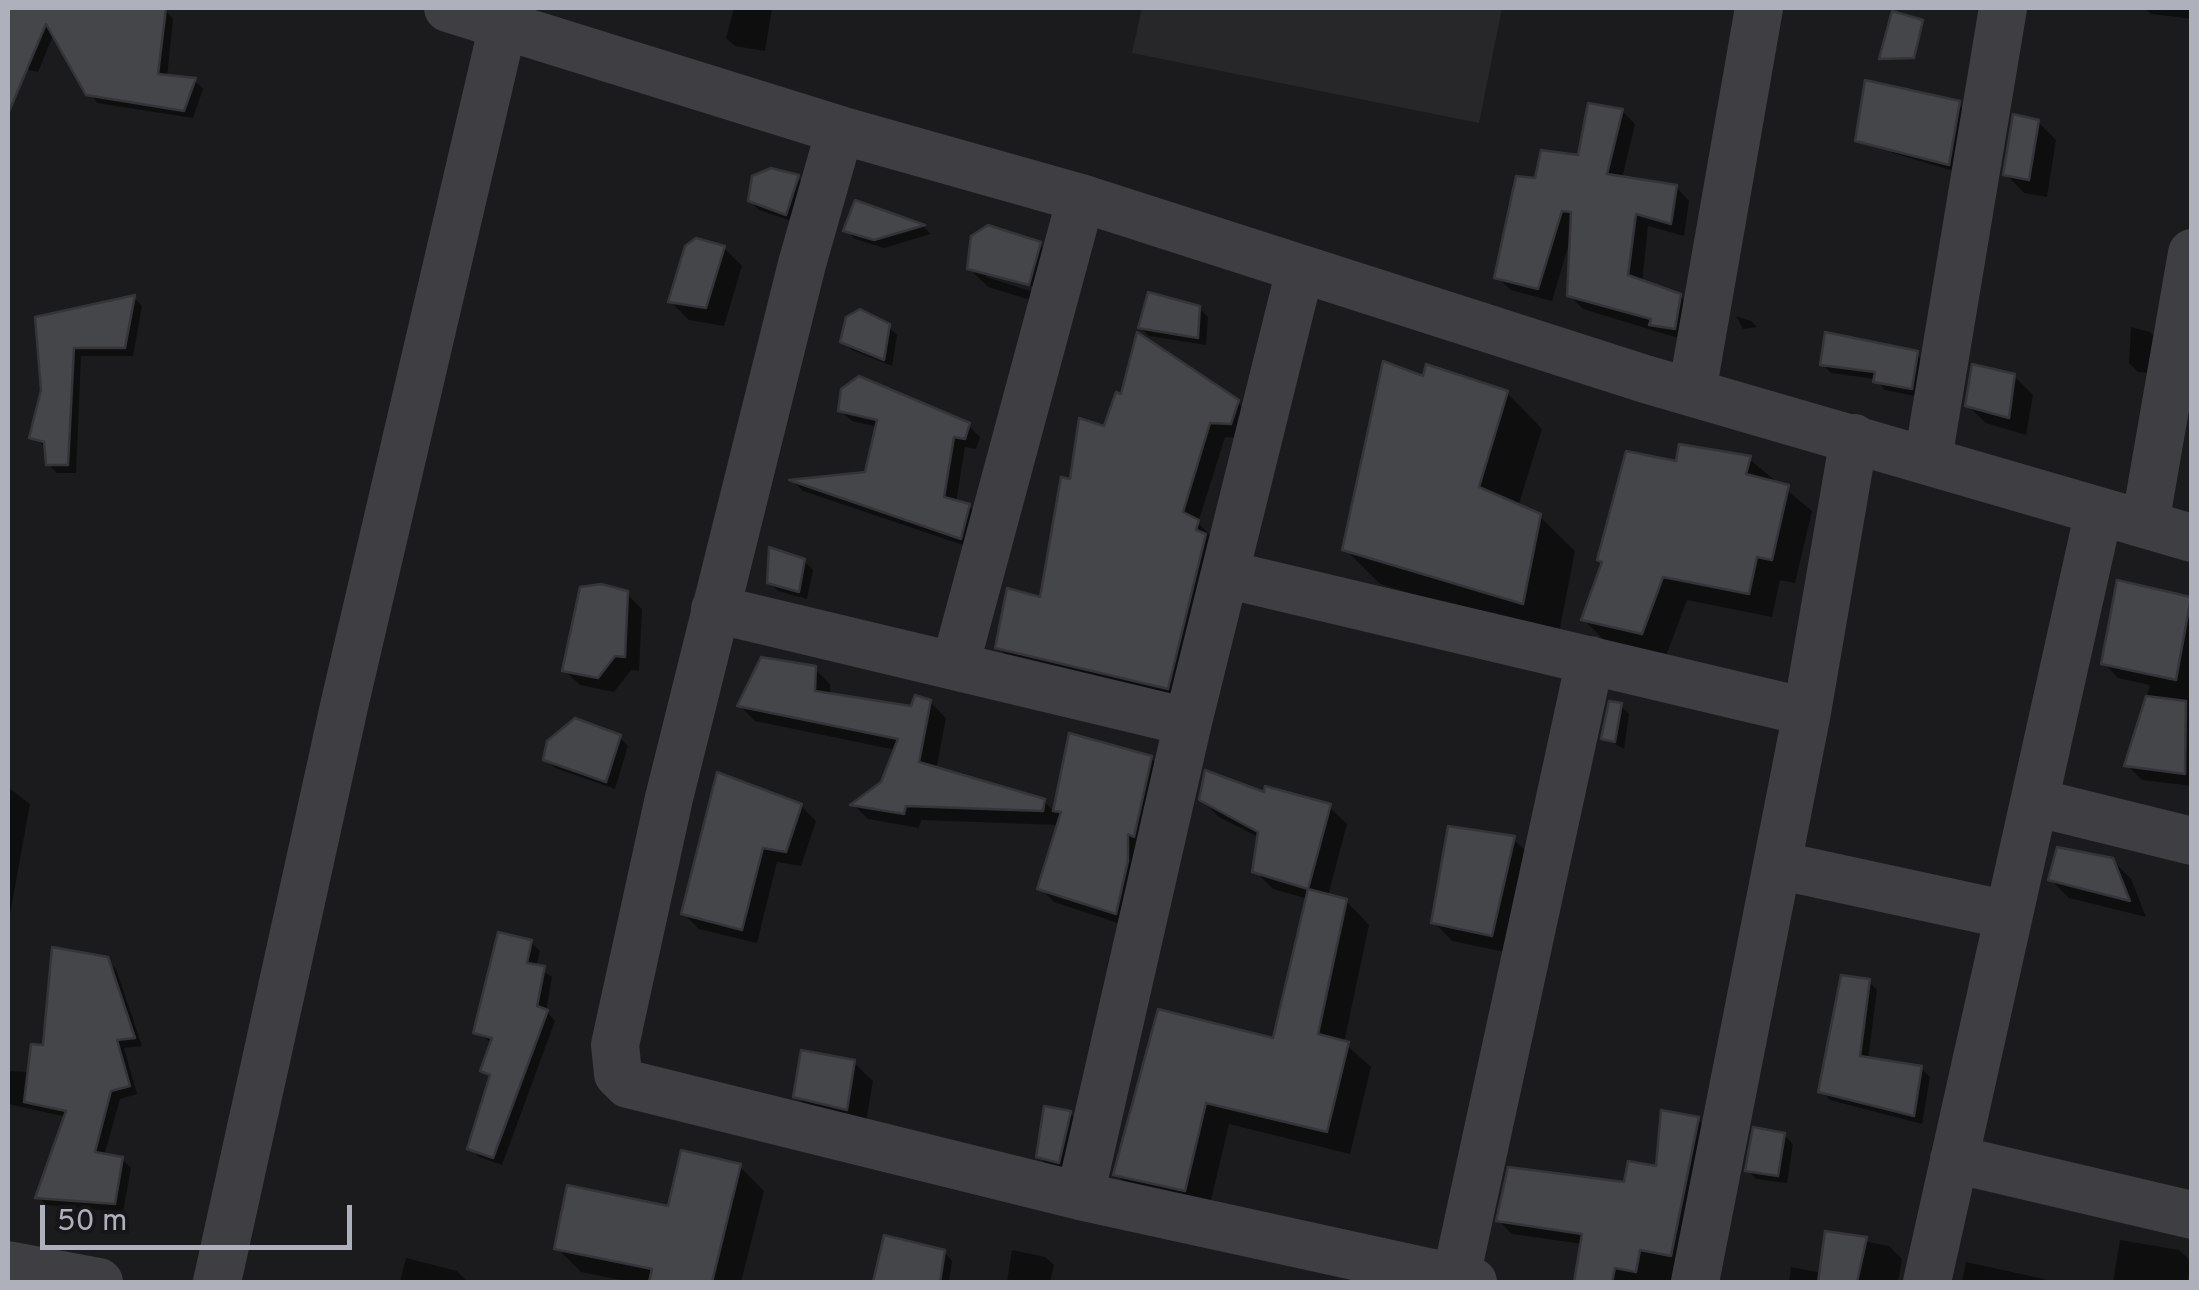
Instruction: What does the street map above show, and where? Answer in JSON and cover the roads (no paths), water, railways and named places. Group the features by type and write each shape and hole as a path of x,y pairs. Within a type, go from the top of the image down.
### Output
{"street":[{"path":"448,8 505,16 840,130 1081,198 1692,392 2192,538"},
{"path":"1692,392 1759,8"},
{"path":"1928,458 2003,8"},
{"path":"218,1282 345,702 505,16"},
{"path":"840,130 715,610 618,1028 618,1074 628,1084 1080,1196 1461,1281 1590,660"},
{"path":"955,666 1081,198"},
{"path":"2145,524 2192,254"},
{"path":"1080,1196 1188,722 1300,270"},
{"path":"1695,1282 1807,712 1854,438"},
{"path":"1927,1282 2098,511"},
{"path":"1224,574 1807,712"},
{"path":"715,610 1188,722"},
{"path":"2034,802 2192,842"},
{"path":"1777,866 2008,915"},
{"path":"1954,1159 2192,1216"},
{"path":"8,1265 99,1282"}]}
